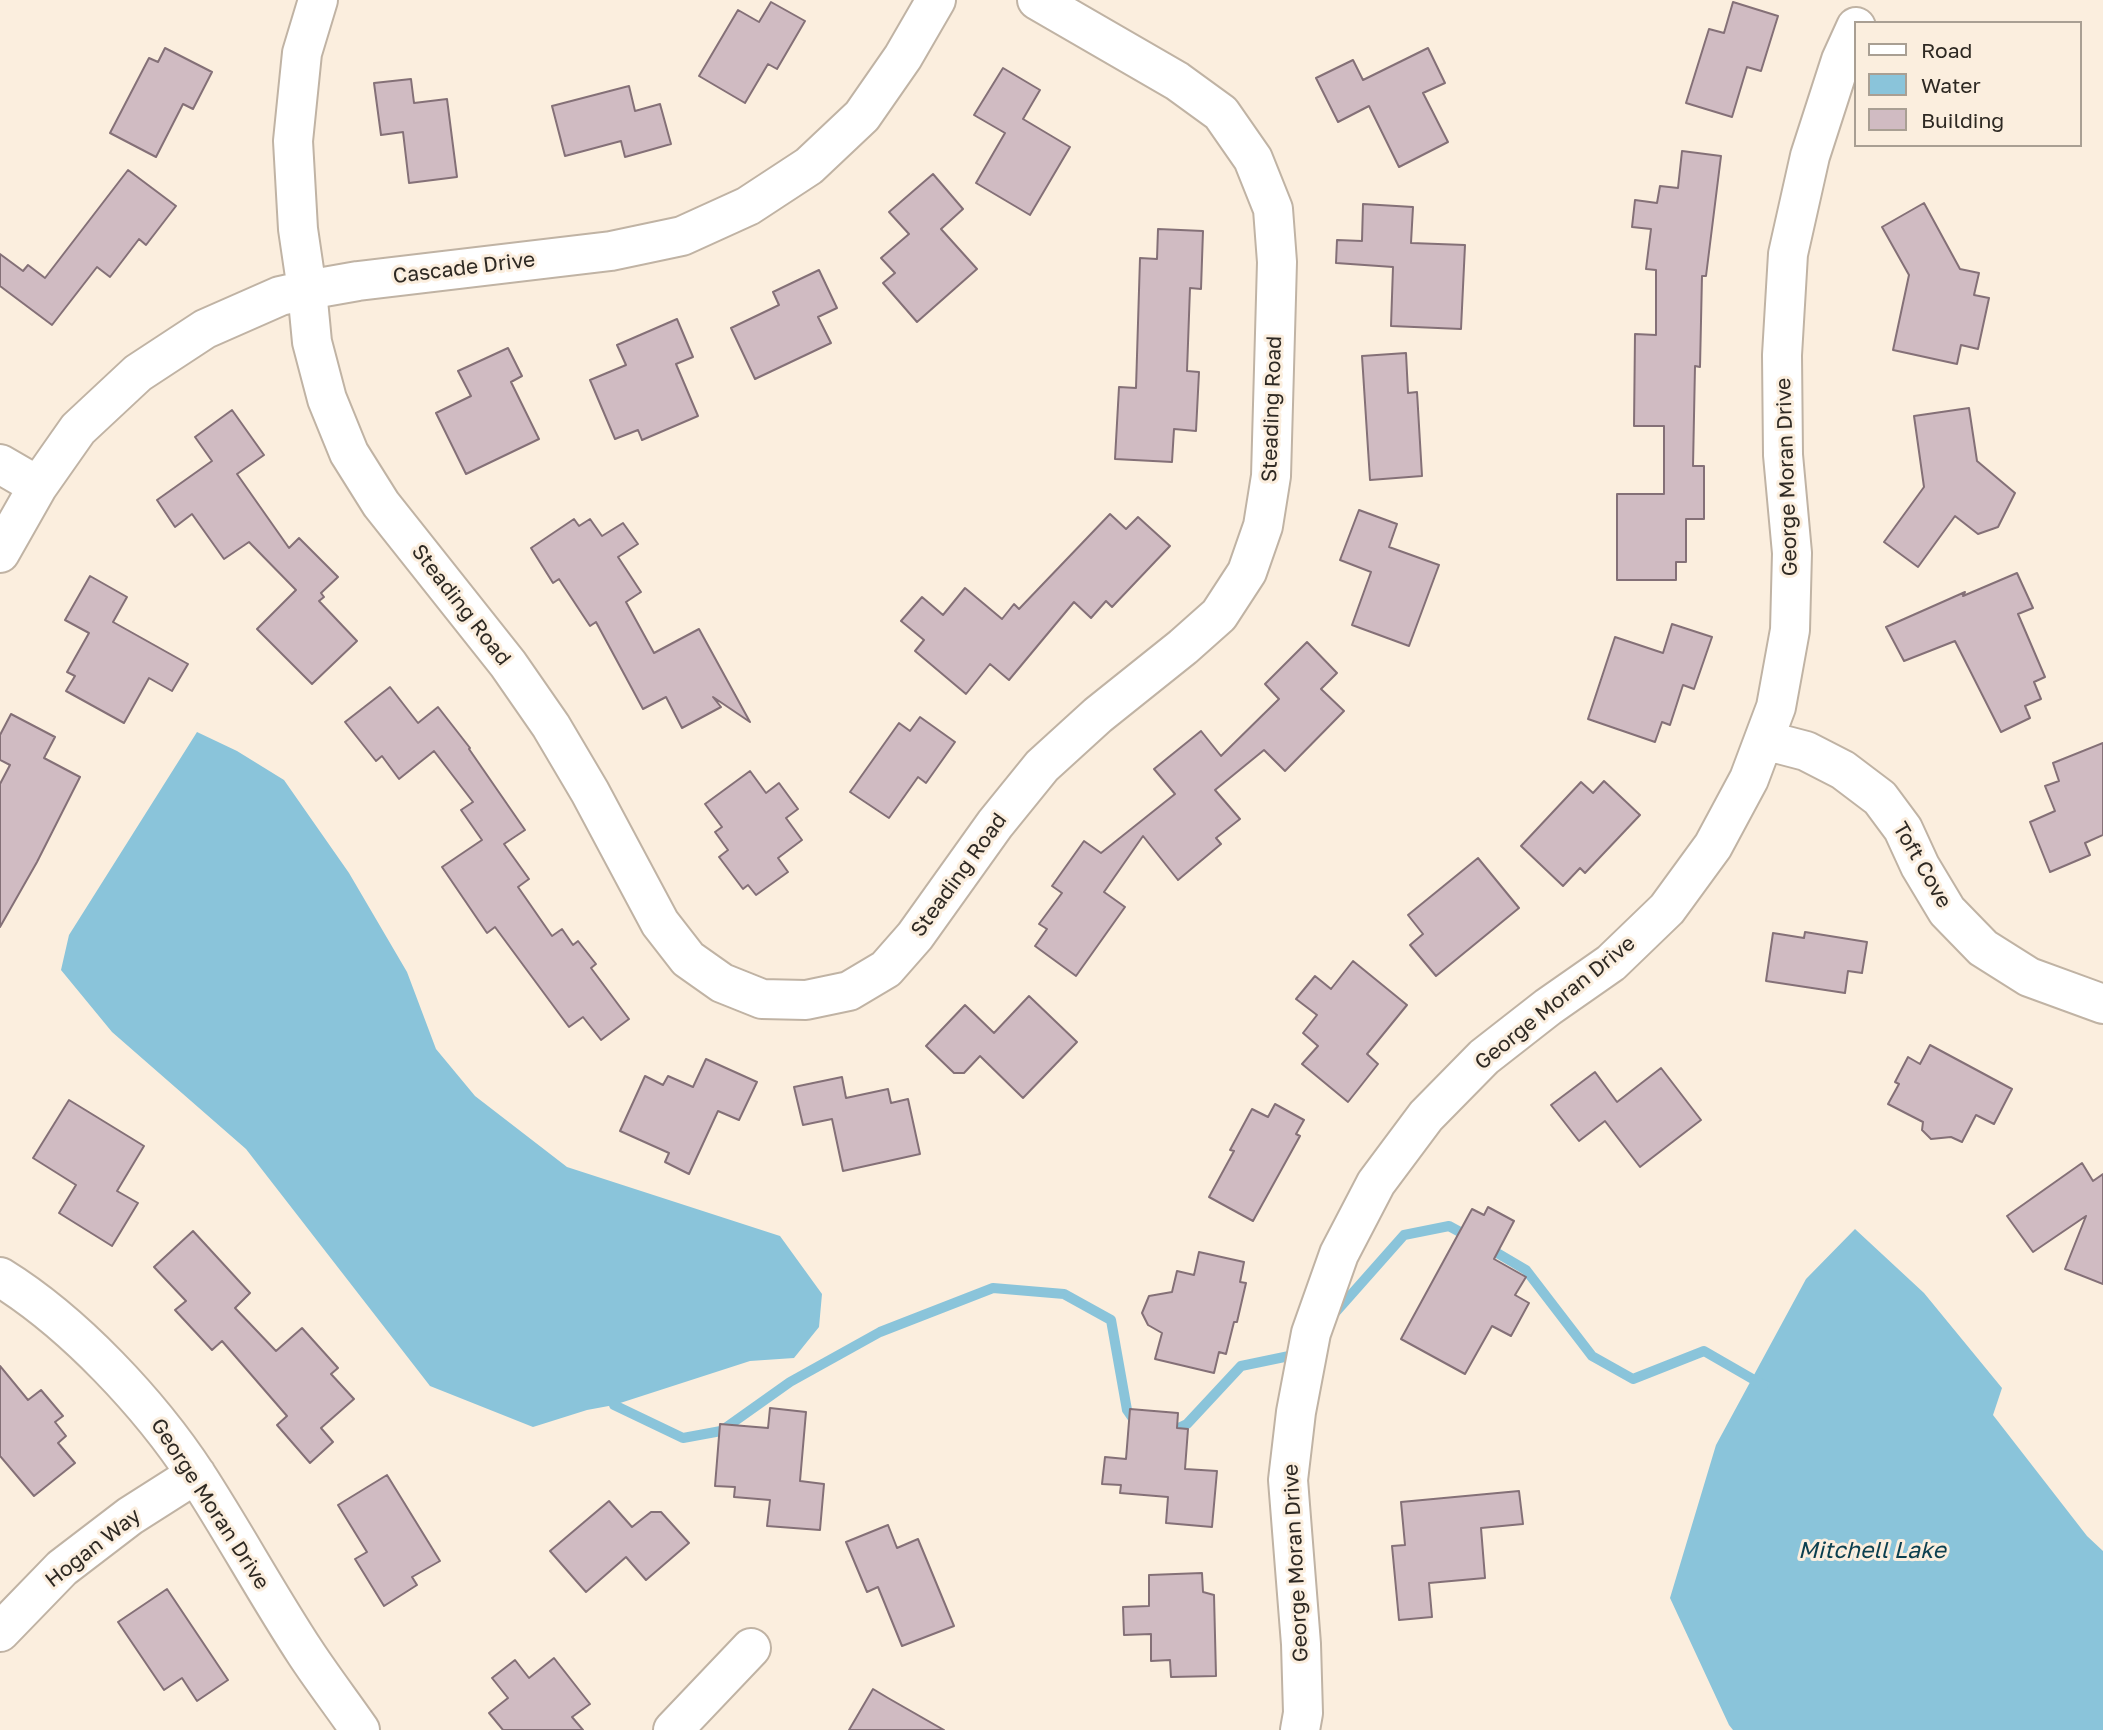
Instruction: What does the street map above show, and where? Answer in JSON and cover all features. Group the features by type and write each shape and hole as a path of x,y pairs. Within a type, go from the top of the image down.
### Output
{"street":[{"name":"Steading Road","path":"317,0 302,53 293,141 298,229 312,342 327,399 349,453 382,504 508,664 551,726 590,792 660,923 688,959 722,983 762,999 806,1000 849,991 886,969 915,936 995,824 1042,766 1098,715 1219,615 1247,572 1264,526 1271,476 1277,262 1273,209 1254,159 1221,113 1188,89 1037,0"},
{"name":"Cascade Drive","path":"0,553 38,486 78,429 138,373 205,329 280,296 307,290 358,281 611,251 682,236 737,211 809,166 862,116 903,57 936,0"},
{"name":"George Moran Drive","path":"1859,21 1869,0"},
{"name":"George Moran Drive","path":"1300,1730 1303,1713 1301,1644 1288,1480 1296,1412 1311,1333 1339,1254 1377,1183 1426,1116 1484,1057 1548,1007 1611,963 1667,909 1713,846 1749,779 1776,707 1790,629 1792,553 1783,455 1782,355 1788,254 1810,156 1841,60 1854,32"},
{"path":"0,464 38,486"},
{"name":"Toft Cove","path":"1765,740 1806,751 1843,770 1880,798 1903,829 1920,866 1947,911 1983,948 2029,977 2091,999"},
{"name":"George Moran Drive","path":"0,1278 18,1289 89,1347 151,1414 196,1474 305,1651 360,1730"},
{"name":"Hogan Way","path":"0,1633 62,1567 130,1517 196,1474"},
{"path":"673,1730 751,1648"}],"water":[{"path":"197,732 237,751 284,780 349,873 407,972 436,1049 475,1096 567,1167 780,1236 822,1294 819,1327 794,1358 750,1361 614,1405 587,1410 533,1427 430,1386 246,1149 112,1032 61,970 69,935"},
{"name":"Mitchell Lake","path":"1855,1229 1924,1293 2002,1388 1993,1415 2087,1536 2103,1551 2103,1730 1733,1730 1729,1725 1670,1598 1716,1445 1806,1279"}],"building":[{"path":"771,2 805,21 777,69 768,64 745,103 699,76 738,10 759,22"},
{"path":"1733,2 1778,16 1761,71 1747,67 1732,117 1686,103 1709,29 1724,33"},
{"path":"165,48 212,72 193,109 183,104 156,157 110,133 149,58 158,62"},
{"path":"1428,48 1445,83 1423,93 1448,142 1399,167 1369,106 1338,122 1316,78 1353,60 1363,80"},
{"path":"1003,68 1040,90 1023,119 1070,147 1030,215 976,183 1005,133 974,115"},
{"path":"411,79 414,103 447,99 457,177 409,183 403,132 381,135 374,83"},
{"path":"629,86 635,111 660,104 671,144 625,157 621,141 565,156 552,106"},
{"path":"1682,151 1721,156 1706,276 1702,276 1700,367 1695,366 1693,466 1704,466 1704,519 1686,519 1686,562 1676,562 1676,580 1617,580 1617,494 1664,494 1664,426 1634,426 1635,334 1656,335 1656,270 1646,269 1651,229 1632,227 1635,200 1657,203 1660,186 1678,188"},
{"path":"128,170 176,206 146,245 139,239 110,277 97,267 52,325 0,286 0,254 23,271 28,265 45,278"},
{"path":"933,174 963,209 941,229 977,269 917,322 883,283 895,273 881,258 909,234 889,212"},
{"path":"1924,203 1960,269 1979,273 1974,295 1989,298 1978,349 1961,345 1957,364 1893,350 1909,275 1882,227"},
{"path":"1363,204 1413,207 1411,243 1465,245 1461,329 1391,326 1393,267 1336,263 1337,240 1362,241"},
{"path":"1158,229 1203,231 1201,289 1190,288 1187,371 1199,372 1196,431 1174,429 1172,462 1115,459 1119,387 1136,388 1140,258 1157,259"},
{"path":"819,270 837,308 818,317 831,343 755,379 731,328 779,305 773,292"},
{"path":"677,319 693,357 676,364 698,416 642,440 638,430 615,439 590,380 626,365 617,345"},
{"path":"508,348 522,376 511,382 539,439 466,474 436,413 471,396 458,371"},
{"path":"1406,353 1408,393 1417,392 1422,476 1370,480 1362,356"},
{"path":"1969,408 1977,461 2015,493 1998,527 1978,534 1955,516 1918,567 1884,542 1924,487 1914,416"},
{"path":"232,410 264,455 237,474 289,548 299,538 338,577 321,593 324,597 319,601 357,641 312,684 257,629 296,590 249,542 224,559 192,514 175,527 157,500 212,461 195,437"},
{"path":"1359,510 1397,524 1389,547 1439,565 1409,646 1352,625 1371,572 1340,560"},
{"path":"1110,514 1126,529 1138,517 1170,546 1112,607 1106,601 1091,618 1074,602 1009,680 990,664 966,694 915,651 924,640 901,621 922,597 943,615 965,588 1002,619 1014,604 1019,609"},
{"path":"574,519 579,526 590,519 602,536 623,523 638,544 618,557 641,592 626,602 654,653 699,629 750,722 713,697 721,707 682,728 666,697 643,709 596,622 590,626 559,579 553,583 531,548"},
{"path":"2017,573 2033,608 2018,614 2045,677 2034,682 2041,699 2025,706 2030,718 2001,732 1955,641 1904,661 1886,627 1965,592 1963,596"},
{"path":"90,576 127,597 113,622 188,664 172,691 149,678 124,723 66,691 75,676 67,672 89,633 65,620"},
{"path":"1672,624 1712,637 1694,689 1683,685 1670,725 1662,722 1655,742 1588,719 1615,637 1663,653"},
{"path":"1307,642 1337,673 1321,689 1344,711 1285,771 1264,750 1215,790 1240,819 1216,838 1221,844 1178,880 1143,836 1104,892 1125,907 1076,976 1035,946 1047,929 1039,924 1062,893 1052,886 1084,841 1101,853 1175,794 1154,769 1201,731 1221,756 1279,699 1265,684"},
{"path":"390,687 418,723 438,707 470,748 525,830 504,844 529,879 518,887 552,936 562,929 573,945 578,941 596,964 591,968 629,1019 601,1040 583,1017 569,1027 495,927 487,933 442,867 482,840 461,810 473,802 434,751 399,779 382,756 376,761 345,722"},
{"path":"11,714 55,737 44,758 80,777 0,927 0,784 10,765 0,760 0,735"},
{"path":"920,717 955,742 926,783 918,777 889,818 850,792 899,723 910,731"},
{"path":"2103,743 2103,835 2085,843 2090,855 2050,872 2030,822 2055,811 2045,786 2059,781 2053,763"},
{"path":"750,771 766,793 779,783 798,809 786,818 802,840 778,858 788,872 756,895 748,885 743,889 719,857 728,850 715,832 722,827 705,804"},
{"path":"1604,781 1640,815 1585,873 1580,868 1563,886 1521,846 1581,782 1593,793"},
{"path":"1478,858 1519,908 1436,976 1410,945 1423,934 1408,915"},
{"path":"1805,932 1867,942 1862,973 1848,971 1845,993 1766,981 1773,933 1804,938"},
{"path":"1353,961 1407,1005 1367,1054 1378,1064 1348,1102 1302,1064 1318,1046 1303,1033 1317,1015 1296,999 1315,976 1331,989"},
{"path":"1029,996 1077,1042 1023,1098 980,1056 964,1073 954,1073 926,1046 965,1005 994,1033"},
{"path":"1930,1045 2012,1089 1994,1124 1976,1115 1962,1142 1951,1137 1931,1139 1922,1130 1923,1122 1888,1104 1899,1084 1895,1082 1908,1057 1920,1064"},
{"path":"706,1059 757,1082 739,1120 718,1111 689,1174 665,1162 669,1153 620,1131 645,1076 663,1085 668,1076 693,1087"},
{"path":"1661,1068 1701,1120 1640,1167 1605,1121 1579,1141 1551,1105 1595,1072 1617,1102"},
{"path":"842,1077 846,1098 888,1089 891,1103 908,1099 920,1154 843,1171 832,1119 803,1125 794,1087"},
{"path":"69,1100 144,1146 117,1191 138,1203 112,1246 59,1213 76,1185 33,1158"},
{"path":"1275,1104 1304,1120 1296,1134 1300,1136 1253,1221 1209,1197 1234,1151 1230,1150 1252,1109 1268,1117"},
{"path":"2082,1163 2093,1181 2103,1174 2103,1284 2065,1269 2086,1216 2033,1252 2007,1216"},
{"path":"1488,1207 1514,1221 1494,1259 1526,1277 1515,1295 1529,1303 1511,1336 1492,1326 1465,1374 1401,1339 1472,1209 1484,1215"},
{"path":"193,1231 250,1293 235,1308 276,1351 302,1328 338,1368 331,1374 354,1399 321,1428 333,1442 310,1463 277,1425 287,1416 222,1341 212,1350 175,1310 186,1301 154,1267"},
{"path":"1199,1252 1244,1262 1240,1282 1246,1283 1237,1322 1234,1322 1226,1354 1219,1352 1214,1373 1155,1359 1162,1333 1148,1325 1142,1313 1149,1296 1172,1292 1177,1271 1194,1275"},
{"path":"0,1366 28,1400 41,1390 63,1416 55,1422 66,1436 58,1443 75,1463 34,1496 0,1456"},
{"path":"770,1408 806,1412 800,1481 824,1484 820,1530 767,1526 770,1500 734,1497 735,1487 715,1486 720,1424 768,1428"},
{"path":"1130,1409 1178,1413 1177,1428 1188,1429 1185,1469 1217,1471 1212,1527 1166,1523 1168,1497 1120,1493 1121,1485 1102,1484 1105,1457 1126,1459"},
{"path":"387,1475 440,1561 412,1577 417,1585 384,1606 355,1559 367,1552 338,1505"},
{"path":"1519,1491 1523,1524 1481,1528 1485,1578 1429,1583 1432,1617 1399,1620 1392,1546 1405,1545 1401,1502"},
{"path":"609,1501 632,1527 651,1512 661,1512 689,1543 646,1580 626,1557 586,1592 550,1551"},
{"path":"888,1525 897,1548 918,1539 954,1626 902,1646 878,1587 867,1592 846,1542"},
{"path":"1202,1573 1203,1592 1214,1595 1216,1676 1171,1677 1170,1660 1151,1661 1151,1634 1124,1635 1123,1607 1149,1606 1149,1575"},
{"path":"167,1589 228,1680 197,1701 182,1678 164,1690 118,1622"},
{"path":"554,1658 590,1704 572,1717 583,1730 503,1730 489,1713 508,1698 492,1678 515,1660 529,1678"},
{"path":"873,1689 888,1698 944,1730 849,1730"}],"waterway":[{"path":"1334,1314 1404,1235 1449,1226 1471,1238"},
{"path":"1487,1247 1526,1270 1592,1356 1633,1379 1704,1351 1763,1385"},
{"path":"614,1405 683,1438 721,1431 790,1382 880,1332 993,1288 1064,1294 1111,1320 1127,1410 1136,1423"},
{"path":"1166,1434 1187,1424 1241,1366 1296,1353"}]}
